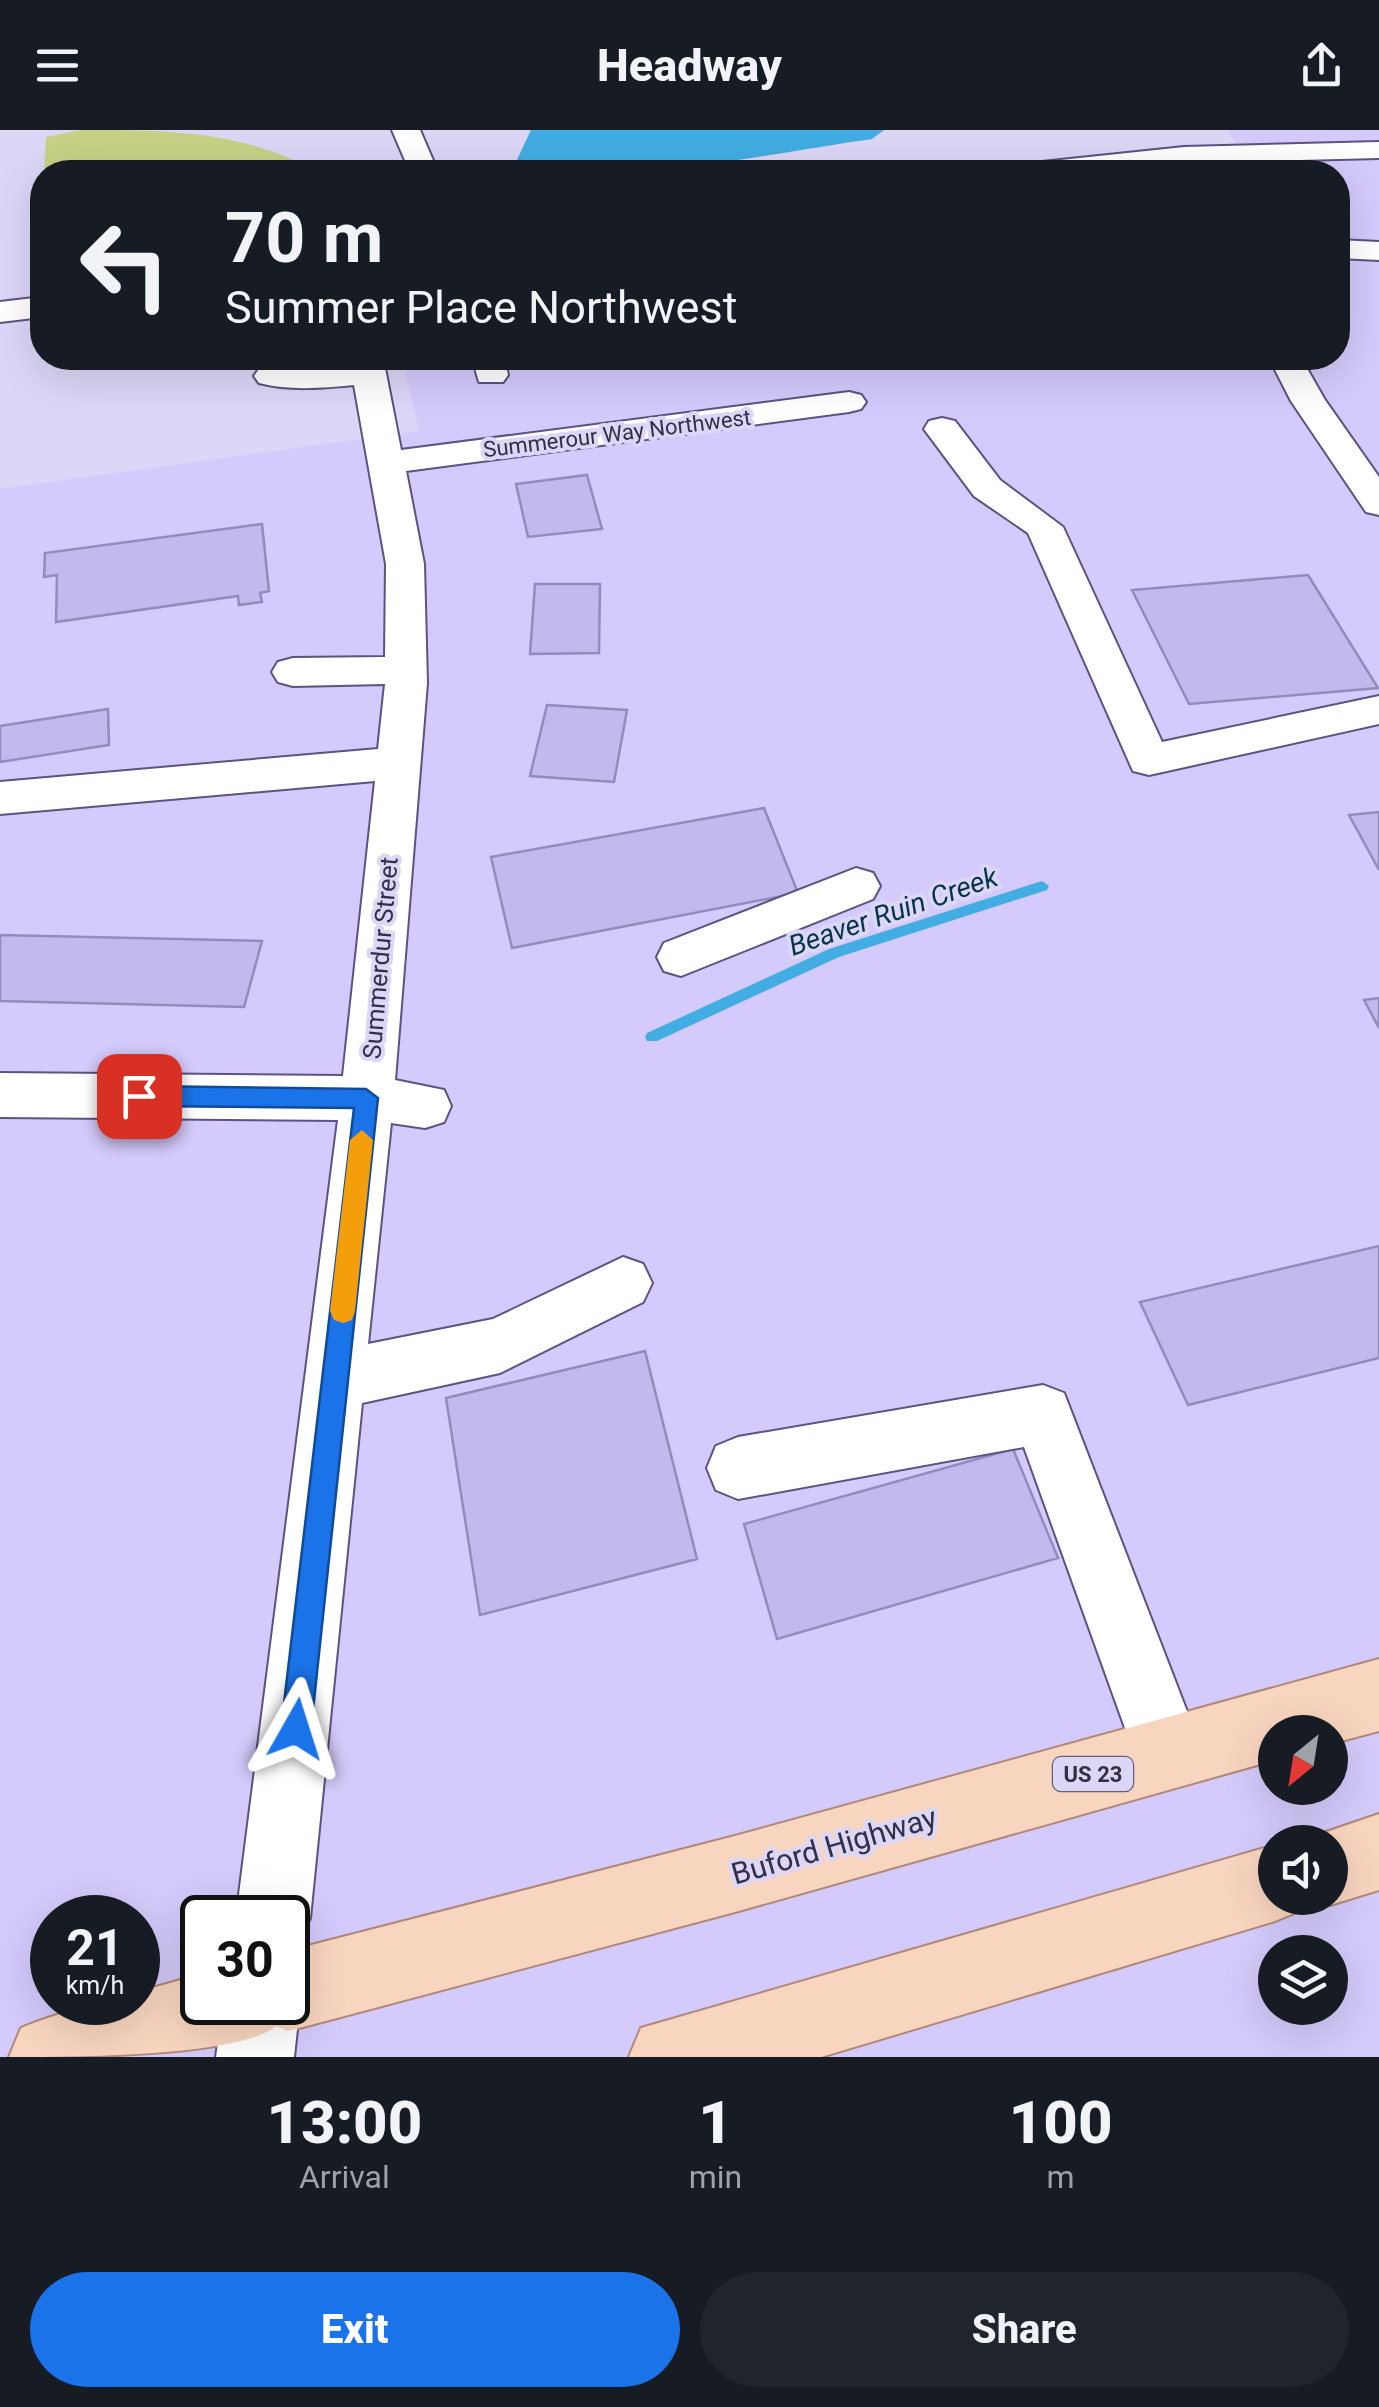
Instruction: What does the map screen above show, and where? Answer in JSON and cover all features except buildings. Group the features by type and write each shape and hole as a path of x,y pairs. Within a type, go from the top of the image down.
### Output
{"main road":[{"name":"Buford Highway","path":"310,1986 1379,1694"},
{"path":"1348,1861 1379,1852"},
{"path":"670,2057 760,2035 1258,1888"},
{"path":"50,2057 180,2021"}],"street":[{"path":"406,130 419,160"},
{"path":"1050,142 1072,160"},
{"path":"1124,160 1183,152 1379,150"},
{"path":"1350,250 1379,251"},
{"path":"0,312 30,308"},
{"path":"271,376 315,379 348,370"},
{"name":"Summerdur Street","path":"277,1895 366,1098 406,670 405,564 368,370"},
{"path":"1291,370 1308,401 1366,468 1379,504"},
{"name":"Summerour Way Northwest","path":"386,463 848,402"},
{"path":"942,429 987,488 1044,526 1148,760 1379,710"},
{"path":"293,672 406,670"},
{"path":"0,798 398,763"},
{"path":"681,956 856,886"},
{"path":"0,1094 366,1098 425,1106"},
{"path":"335,1380 500,1344 624,1284"},
{"path":"738,1468 1044,1414 1168,1754"},
{"path":"255,2057 259,2025"}],"shaded area":[{"path":"1228,130 1379,130 1379,2057 0,2057 0,489 419,431 405,370 1350,370 1350,160 1244,160"}],"green space":[{"path":"81,130 173,132 232,140 293,160 45,160 46,137"}],"water":[{"path":"531,130 884,130 872,139 734,160 517,160"}],"waterway":[{"name":"Beaver Ruin Creek","path":"652,1037 834,953 1042,886"}],"slow traffic":[{"path":"343,1311 362,1140"}],"route":[{"path":"139,1096 366,1098 296,1729"}]}
